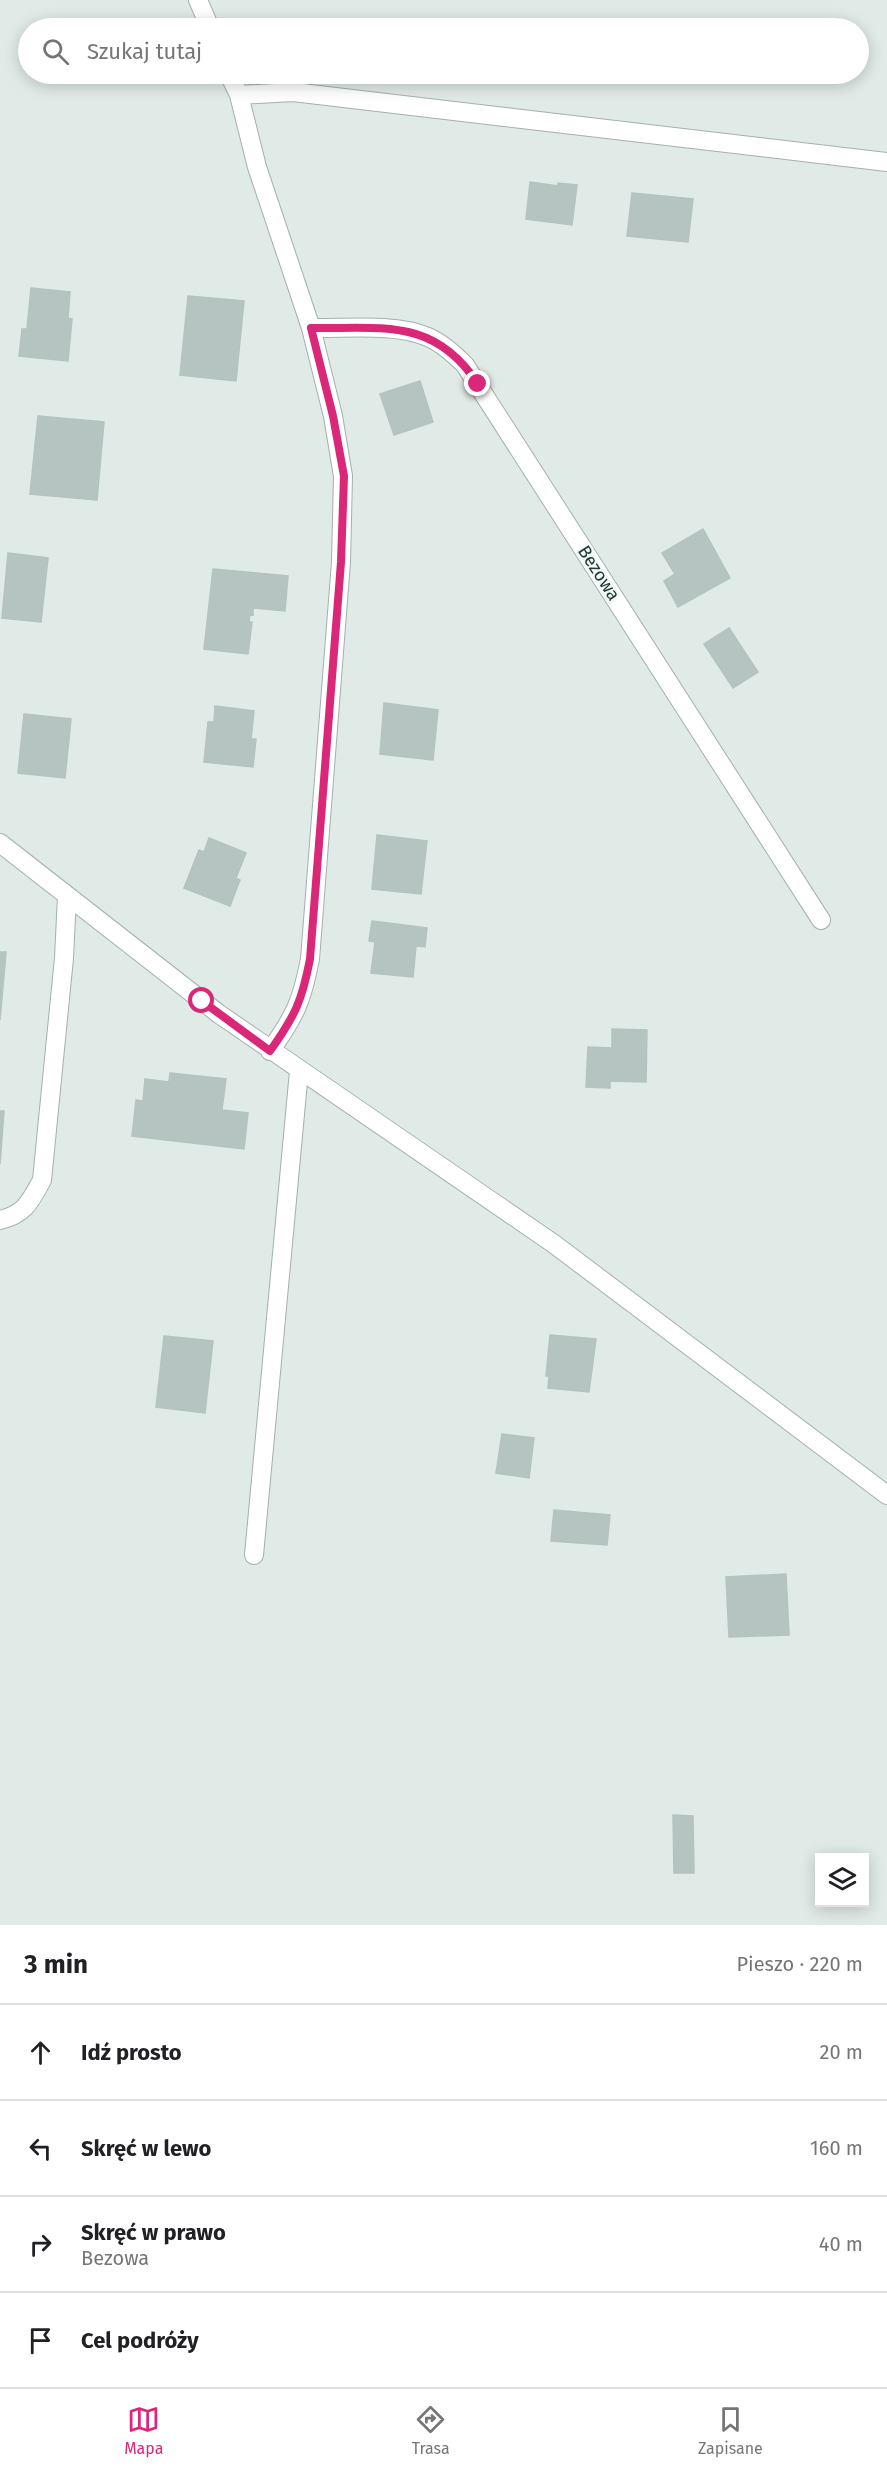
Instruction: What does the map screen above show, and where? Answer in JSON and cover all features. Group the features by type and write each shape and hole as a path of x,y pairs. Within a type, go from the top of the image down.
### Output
{"street":[{"path":"198,0 206,18"},
{"path":"234,84 239,96 257,167 311,328 333,416 344,476 341,562 310,959 304,993 291,1022 270,1051"},
{"path":"239,96 293,92 887,162"},
{"name":"Bezowa","path":"311,328 398,329 427,336 449,349 465,365 821,920"},
{"path":"0,843 219,1014 554,1244 887,1495"},
{"path":"0,1220 16,1216 30,1203 42,1180 64,958 67,896"},
{"path":"254,1555 299,1071"}],"building":[{"path":"530,182 558,186 558,183 577,185 572,225 526,219"},
{"path":"632,193 693,199 688,242 627,236"},
{"path":"31,288 70,292 68,318 72,319 68,361 19,356 22,329 27,329"},
{"path":"188,296 244,301 236,381 180,375"},
{"path":"420,381 433,422 394,435 380,394"},
{"path":"38,416 104,422 97,500 30,494"},
{"path":"703,529 730,578 678,607 664,581 675,574 662,553"},
{"path":"8,553 48,558 41,622 2,618"},
{"path":"213,569 288,576 285,611 253,608 253,615 250,614 249,622 252,622 248,654 204,649"},
{"path":"729,628 758,672 733,688 704,644"},
{"path":"384,703 438,710 433,760 380,754"},
{"path":"215,706 254,711 251,739 256,739 253,767 204,762 208,722 214,722"},
{"path":"24,714 71,719 65,778 18,773"},
{"path":"377,835 427,841 421,894 372,889"},
{"path":"209,838 246,853 236,878 240,880 230,906 184,888 199,850 204,852"},
{"path":"372,921 427,928 425,947 416,946 413,977 371,973 375,942 369,941"},
{"path":"0,952 6,952 0,1020"},
{"path":"612,1029 647,1030 646,1082 610,1081 610,1088 586,1087 588,1047 612,1048"},
{"path":"170,1073 226,1079 222,1110 248,1113 244,1149 132,1136 136,1100 143,1101 145,1079 169,1082"},
{"path":"0,1111 4,1111 0,1164"},
{"path":"550,1335 596,1339 589,1392 548,1388 549,1376 546,1376"},
{"path":"164,1336 213,1341 205,1413 156,1407"},
{"path":"502,1434 534,1438 529,1478 496,1473"},
{"path":"554,1510 610,1515 607,1545 551,1541"},
{"path":"786,1574 789,1635 729,1637 726,1577"},
{"path":"673,1815 693,1816 694,1873 674,1873"}],"route":[{"path":"202,1001 270,1051 291,1022 304,993 310,959 341,562 344,476 333,416 311,328 398,329 427,336 449,349 465,365 478,384"}]}
